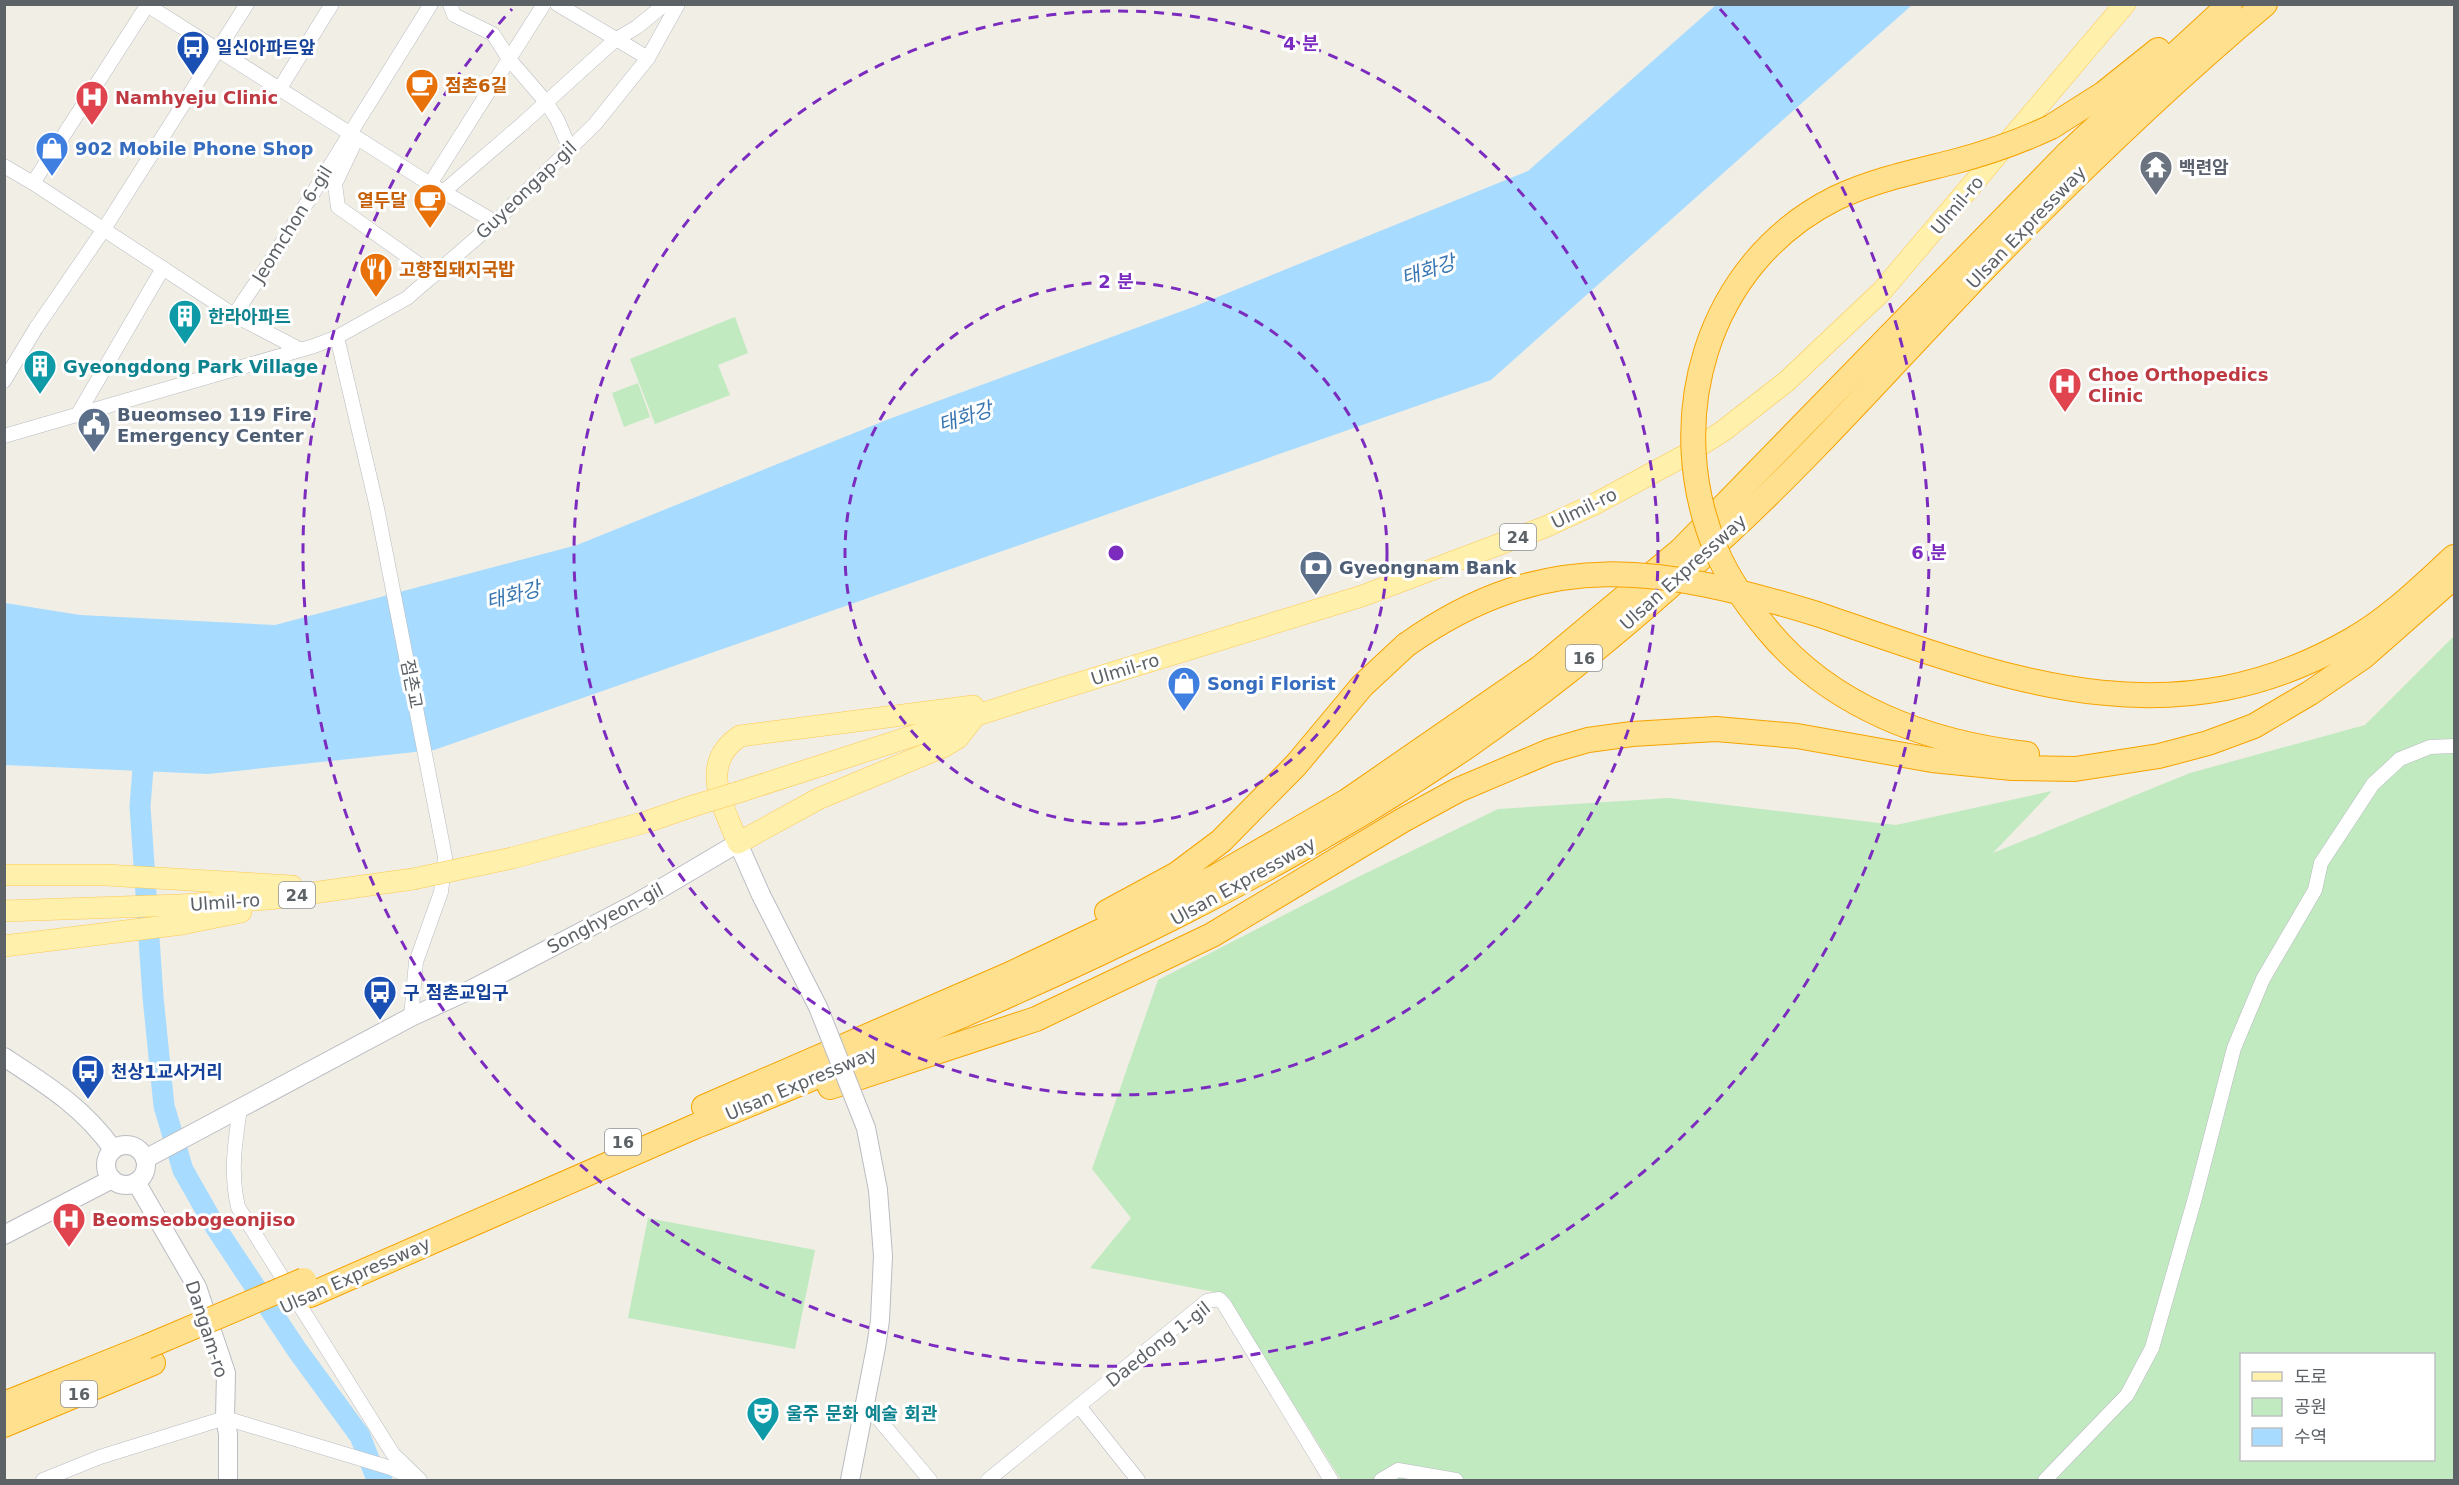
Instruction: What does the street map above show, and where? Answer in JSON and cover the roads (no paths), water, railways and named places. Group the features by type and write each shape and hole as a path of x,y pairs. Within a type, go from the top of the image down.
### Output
{"highway":[{"path":"2217,4 2103,94 2051,127 2015,143 1953,162 1887,178 1836,198 1776,238 1741,279 1728,301 1706,350 1697,380 1693,418 1695,466 1700,497 1717,553 1748,606 1766,628 1795,661 1841,694 1914,729 1994,750 2038,755 2077,756 2135,751 2167,745 2250,719 2310,693"},
{"name":"Ulsan Expressway","path":"4,1425 149,1355 307,1287 1151,910 1284,839 1347,801 1541,667 1681,550 2068,153 2230,4"},
{"name":"Ulsan Expressway","path":"307,1287 755,1103 1042,981 1240,885 1472,743 1601,645 1728,534 1809,455 2070,181 2186,72 2265,4"},
{"path":"941,1004 960,984 1135,898 1200,858 1268,796 1362,686 1406,645 1455,614 1515,589 1590,574 1625,574 1692,581 1817,614 1941,657 2046,686 2119,695 2187,694 2265,680 2324,655 2380,622 2454,557"},
{"path":"755,1103 795,1099 1036,1019 1212,935 1403,820 1458,790 1550,751 1588,740 1676,730 1755,731 1974,766 2049,770 2141,760 2208,743 2254,726 2310,693 2363,657 2454,577"},
{"name":"Ulsan Expressway","path":"4,1404 149,1355"}],"main road":[{"path":"2086,50 2116,4"},
{"name":"Ulmil-ro","path":"181,915 268,898 413,879 512,858 646,822 1024,699 1362,596 1545,527 1593,505 1682,458 1787,381 1882,291 2125,4"},
{"path":"976,715 958,738 944,747 818,799 738,843 717,781 716,767 727,744 740,736 1024,699"},
{"path":"4,875 106,875 347,889"},
{"name":"24","path":"4,912 112,906 181,915"},
{"path":"4,946 106,933 181,915"}],"street":[{"path":"4,381 36,328 104,229 247,4"},
{"path":"280,88 332,4"},
{"name":"Jeomchon 6-gil","path":"234,315 353,135 431,4"},
{"path":"450,4 454,15 493,34 509,59 546,102 570,149"},
{"path":"437,188 509,59 544,4"},
{"path":"556,4 648,58"},
{"path":"437,188 546,102 615,40 637,27 665,4"},
{"name":"Guyeongap-gil","path":"4,436 336,337 407,298 495,222 596,124 648,58 678,4"},
{"path":"33,183 147,5 437,188 495,222"},
{"path":"353,135 335,184 339,207 435,275"},
{"path":"4,166 234,315 299,349"},
{"path":"78,414 164,268"},
{"name":"점촌교","path":"336,337 352,397 382,538 445,857 441,892 417,962 411,1017"},
{"path":"2045,1480 2127,1395 2152,1348 2195,1198 2234,1048 2263,979 2315,890 2321,863 2373,784 2400,759 2430,747 2454,746"},
{"path":"738,843 761,895 818,1007 866,1128 878,1190 883,1256 880,1320 850,1480"},
{"name":"Songhyeon-gil","path":"411,1017 470,990 638,902 738,843"},
{"path":"152,1155 142,1153 132,1145 119,1146 113,1149 106,1160 106,1167 112,1179 123,1184 136,1182 152,1155 411,1017"},
{"path":"4,1057 59,1094 95,1124 113,1149"},
{"path":"240,1108 233,1158 233,1183 238,1207 393,1454 420,1480"},
{"path":"4,1235 112,1179"},
{"name":"Dangam-ro","path":"136,1182 197,1287 226,1373 225,1418 228,1434 228,1480"},
{"name":"Daedong 1-gil","path":"988,1480 1207,1301 1219,1299 1331,1480"},
{"path":"866,1404 930,1480"},
{"path":"1079,1406 1138,1480"},
{"path":"43,1480 100,1457 225,1418 391,1468 420,1480"},
{"path":"1381,1480 1398,1470 1455,1480"}],"water":[{"name":"태화강","path":"1716,5 1912,5 1491,380 434,750 208,774 5,765 5,603 80,615 275,625 577,545 889,419 1193,307 1528,171"}],"waterway":[{"path":"145,744 140,806 153,997 164,1106 183,1170 216,1228 297,1350 360,1436 376,1477 382,1480"}],"place":[{"name":"일신아파트앞","path":"193,76"},
{"name":"점촌6길","path":"422,114"},
{"name":"Namhyeju Clinic","path":"92,126"},
{"name":"902 Mobile Phone Shop","path":"52,177"},
{"name":"백련암","path":"2156,196"},
{"name":"열두달","path":"430,229"},
{"name":"고향집돼지국밥","path":"376,298"},
{"name":"한라아파트","path":"185,345"},
{"name":"Gyeongdong Park Village","path":"40,395"},
{"name":"Choe Orthopedics Clinic","path":"2065,413"},
{"name":"Bueomseo 119 Fire Emergency Center","path":"94,453"},
{"name":"Gyeongnam Bank","path":"1316,596"},
{"name":"Songi Florist","path":"1184,712"},
{"name":"구 점촌교입구","path":"380,1021"},
{"name":"천상1교사거리","path":"88,1100"},
{"name":"Beomseobogeonjiso","path":"69,1248"},
{"name":"울주 문화 예술 회관","path":"763,1442"}]}
